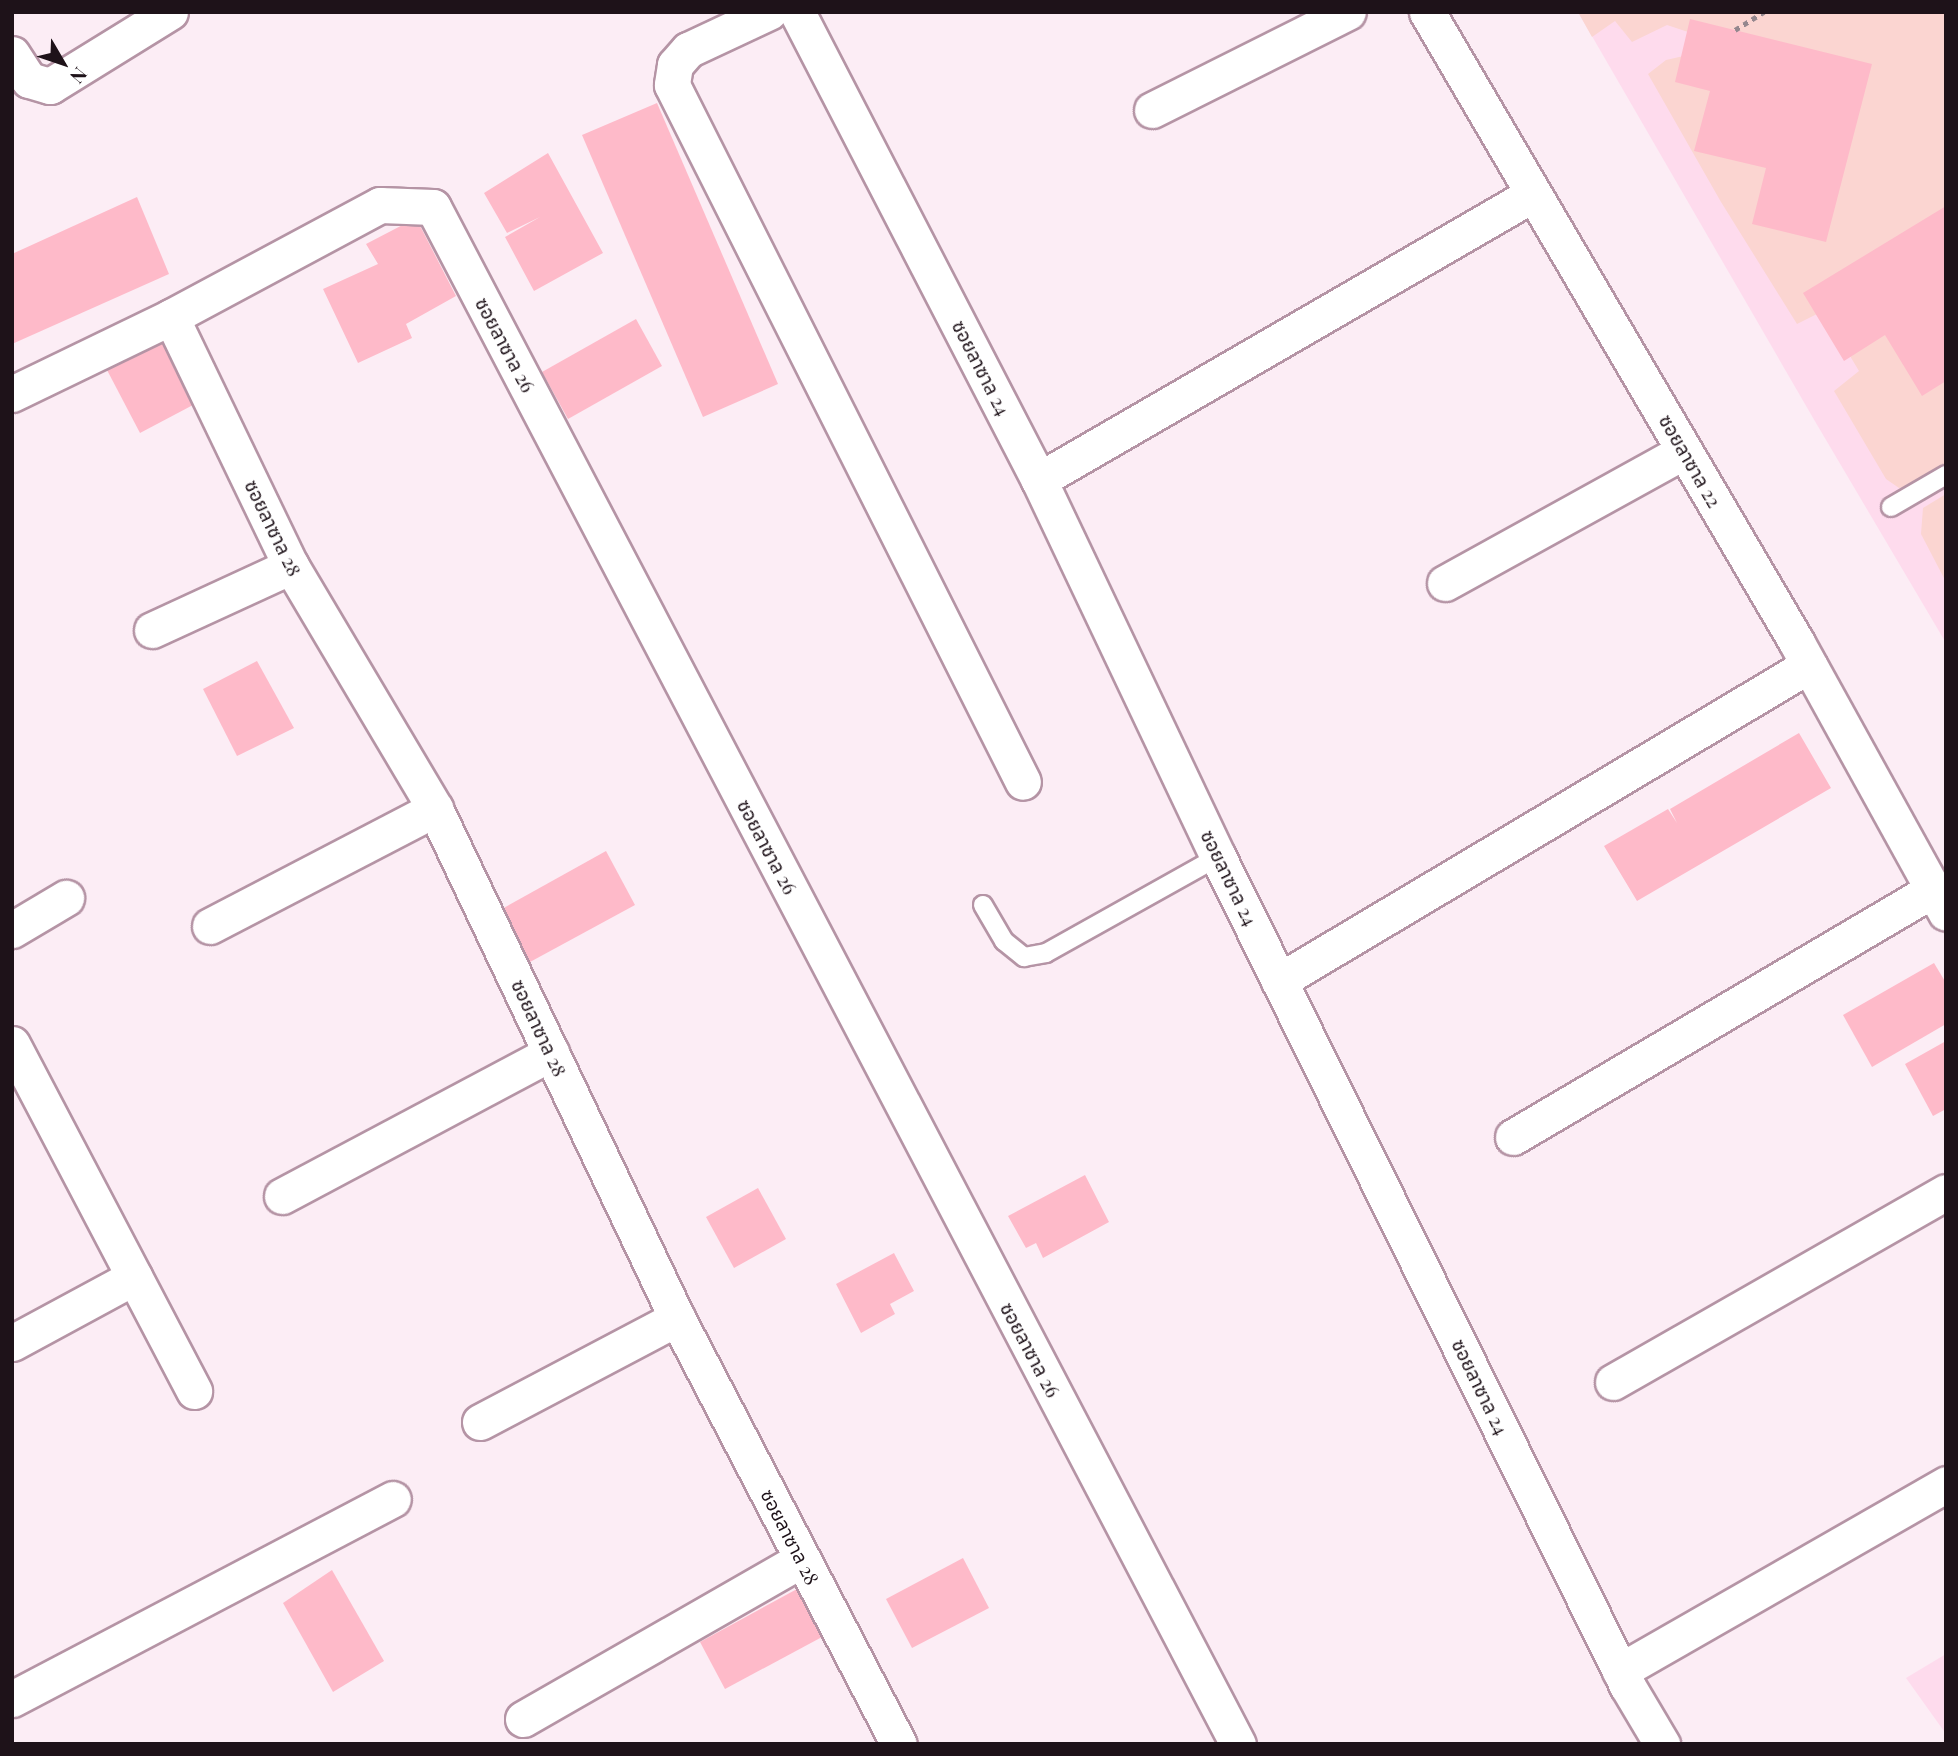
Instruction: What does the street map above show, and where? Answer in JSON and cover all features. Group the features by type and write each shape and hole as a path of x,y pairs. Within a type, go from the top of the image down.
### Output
{"street":[{"path":"12,54 29,80 50,86 170,12"},
{"path":"769,12 688,50 675,65 672,85 1023,782"},
{"name":"ซอยลาซาล 24","path":"797,12 1040,480 1279,981 1620,1671 1662,1744"},
{"path":"1152,110 1348,12"},
{"name":"ซอยลาซาล 22","path":"1427,12 1810,665 1940,902"},
{"path":"1040,480 1533,194"},
{"name":"ซอยลาซาล 26","path":"172,317 380,205 433,207 1238,1744"},
{"path":"12,394 172,317"},
{"name":"ซอยลาซาล 28","path":"172,317 291,566 435,809 677,1318 899,1744"},
{"path":"1445,583 1684,451"},
{"path":"152,630 291,566"},
{"path":"1279,981 1810,665"},
{"path":"210,926 435,809"},
{"path":"12,930 66,898"},
{"path":"1513,1138 1940,902"},
{"path":"12,1044 194,1391"},
{"path":"282,1196 551,1053"},
{"path":"1613,1382 1946,1192"},
{"path":"12,1343 134,1277"},
{"path":"480,1422 677,1318"},
{"path":"1620,1671 1946,1484"},
{"path":"12,1699 393,1499"},
{"path":"523,1719 802,1560"}],"lane":[{"path":"1891,507 1946,475"},
{"path":"983,905 1004,941 1024,957 1046,953 1218,857"}],"path":[{"path":"1735,30 1764,12"}],"shaded area":[{"path":"1578,12 1946,12 1946,643 1816,423"},
{"path":"1578,12 1946,12 1946,464 1915,485 1899,488 1886,479 1834,391 1859,371 1823,311 1797,324 1721,202 1648,74 1666,60 1688,55 1694,34 1667,25 1632,42 1615,21 1592,37"},
{"path":"1946,494 1946,582 1921,534 1923,508"},
{"path":"1946,1654 1946,1734 1906,1678"}],"building":[{"path":"1690,19 1872,64 1826,242 1752,224 1766,168 1694,151 1710,91 1675,82"},
{"path":"657,103 778,384 703,417 582,135"},
{"path":"548,153 603,253 534,291 505,237 540,217 507,233 484,193"},
{"path":"137,197 169,274 12,344 12,254"},
{"path":"1946,206 1946,381 1922,396 1885,335 1844,361 1803,293"},
{"path":"416,218 456,296 406,324 412,338 358,363 323,289 378,264 366,244"},
{"path":"636,319 662,366 568,419 542,372"},
{"path":"162,341 193,405 140,433 107,370"},
{"path":"257,661 294,728 237,756 203,689"},
{"path":"1799,733 1831,788 1637,901 1604,846 1668,809 1677,823 1670,809"},
{"path":"606,851 635,905 530,962 500,910"},
{"path":"1934,963 1946,983 1946,1024 1872,1067 1843,1015"},
{"path":"1946,1041 1946,1109 1933,1116 1905,1064"},
{"path":"1085,1175 1109,1222 1043,1258 1036,1243 1026,1248 1008,1216"},
{"path":"758,1188 786,1239 734,1268 706,1217"},
{"path":"894,1253 914,1291 890,1304 895,1314 861,1333 836,1284"},
{"path":"963,1558 989,1608 912,1648 886,1599"},
{"path":"332,1570 384,1661 333,1692 283,1603"},
{"path":"797,1589 822,1637 725,1689 700,1642"}]}
